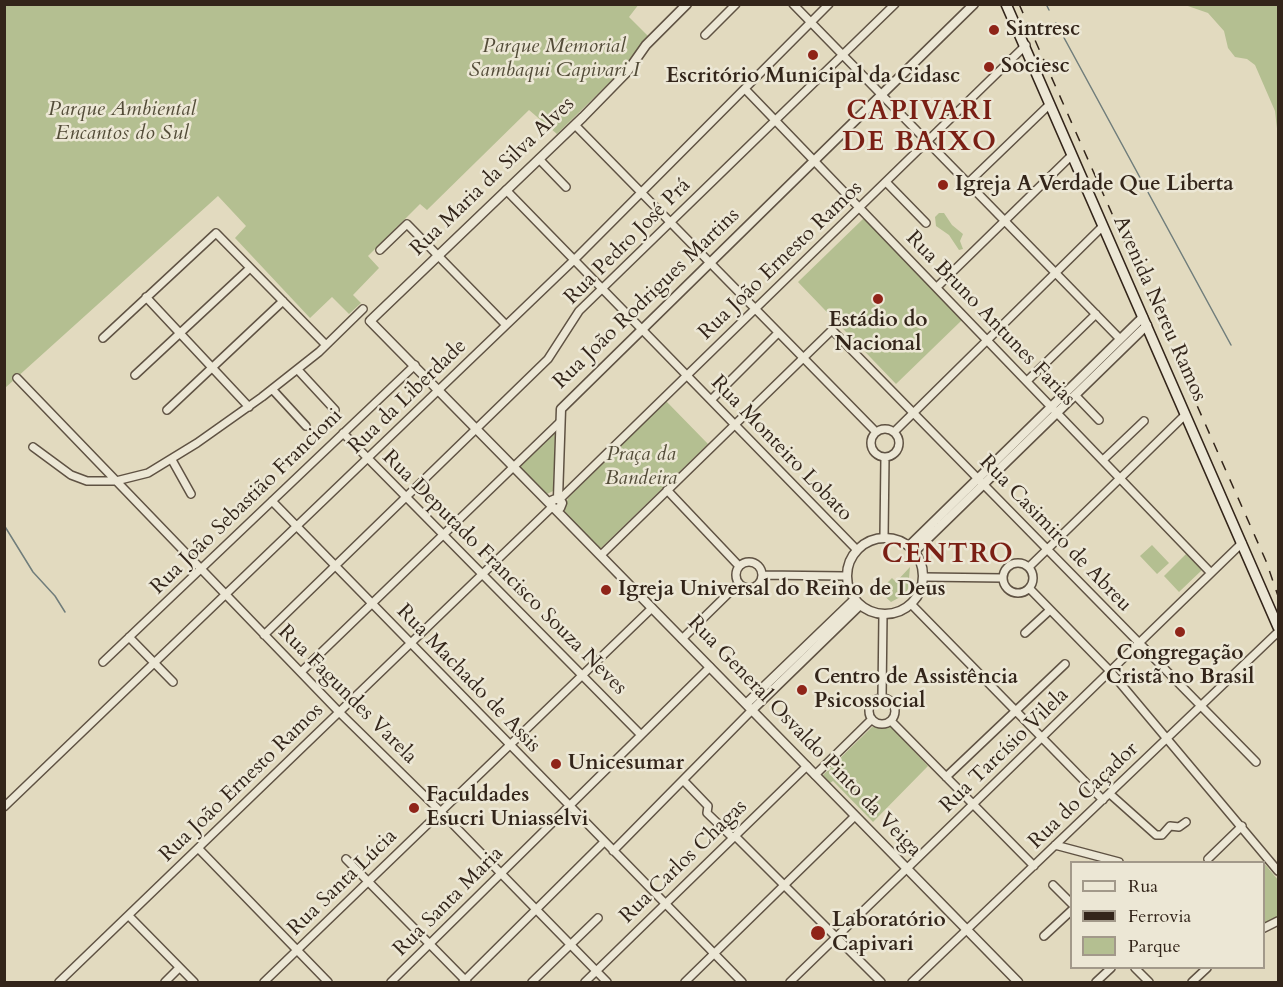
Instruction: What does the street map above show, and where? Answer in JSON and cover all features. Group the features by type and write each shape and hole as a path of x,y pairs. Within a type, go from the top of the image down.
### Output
{"main road":[{"name":"Avenida Nereu Ramos","path":"1006,4 1026,45 1278,627"}],"street":[{"name":"Rua Maria da Silva Alves","path":"363,315 438,256 627,72 646,45 687,4"},
{"path":"705,36 736,4"},
{"path":"793,4 1120,339"},
{"name":"Rua da Liberdade","path":"4,807 574,260 829,4"},
{"name":"Rua Pedro José Prá","path":"264,635 548,359 575,316 602,289 895,4"},
{"name":"Rua João Rodrigues Martins","path":"301,672 560,422 561,409 974,4"},
{"name":"Rua João Ernesto Ramos","path":"59,982 556,504 1026,45"},
{"name":"Rua Bruno Antunes Farias","path":"745,89 1028,380 1211,573"},
{"path":"968,183 1050,104"},
{"path":"575,124 876,432"},
{"path":"937,287 1072,155"},
{"path":"539,159 566,187"},
{"path":"886,182 926,223"},
{"name":"Rua Monteiro Lobato","path":"506,190 857,550"},
{"path":"380,250 407,224 506,325"},
{"path":"894,432 1103,226"},
{"path":"103,338 216,233 326,345"},
{"path":"135,375 250,268"},
{"path":"146,297 249,407"},
{"path":"167,410 283,301"},
{"path":"1028,380 1096,314"},
{"path":"33,447 48,460 78,478 95,482 116,481 148,473 172,460 249,407 363,315"},
{"name":"Rua General Osvaldo Pinto da Veiga","path":"363,315 514,467 556,504 563,517 1018,982"},
{"path":"911,549 1054,409 1120,339 1145,321"},
{"path":"1054,409 1075,395 1145,321"},
{"name":"Rua Casimiro de Abreu","path":"803,358 832,330 1256,762"},
{"path":"711,400 778,333"},
{"path":"600,555 803,358"},
{"name":"Rua João Sebastião Francioni","path":"103,662 415,365"},
{"path":"297,370 335,410"},
{"name":"Rua Fagundes Varela","path":"17,378 200,570 607,982"},
{"path":"272,389 306,426"},
{"path":"1075,395 1099,420"},
{"path":"1029,567 1185,415"},
{"path":"1103,460 1144,421"},
{"path":"556,504 560,422"},
{"path":"884,429 894,432 899,440 898,449 892,455 885,457 878,455 872,448 872,439 876,432 884,429"},
{"name":"Rua Deputado Francisco Souza Neves","path":"343,433 641,735"},
{"path":"884,537 885,457"},
{"path":"172,460 191,494"},
{"path":"667,490 739,566"},
{"name":"Rua Machado de Assis","path":"272,501 742,982"},
{"path":"884,537 903,542 911,549 920,559 924,577 918,596 911,604 903,610 883,614 857,603 846,576 850,560 857,550 865,543 884,537"},
{"name":"Rua Tarcísio Vilela","path":"790,982 1242,543"},
{"path":"746,562 754,562 760,567 762,575 753,587 745,587 739,583 736,574 739,566 746,562"},
{"path":"1029,567 1014,564 1006,569 1003,578 1007,588 1016,592 1029,588"},
{"path":"1029,567 1033,577 1029,588"},
{"path":"762,575 846,576"},
{"path":"924,577 1003,578"},
{"path":"682,639 739,583"},
{"path":"1029,588 1110,671 1278,871"},
{"path":"613,850 683,780 749,707 857,603"},
{"path":"911,604 1102,800"},
{"name":"Rua Santa Lúcia","path":"264,982 652,608"},
{"path":"1025,633 1050,610"},
{"path":"882,698 883,614"},
{"name":"Rua do Caçador","path":"912,982 1278,632"},
{"path":"129,637 173,682"},
{"path":"946,777 1065,664"},
{"name":"Rua Santa Maria","path":"391,982 710,667"},
{"path":"882,698 890,700 895,706 895,714 891,721 883,724 872,719 870,707 874,700 882,698"},
{"path":"815,775 872,719"},
{"path":"891,721 1034,866"},
{"name":"Rua Carlos Chagas","path":"585,982 807,766"},
{"path":"683,780 708,806 708,813 785,884 880,982"},
{"path":"1110,794 1156,835 1162,835 1170,826 1179,827 1186,822"},
{"path":"685,982 855,816"},
{"path":"1208,859 1242,826"},
{"path":"346,859 465,982 604,842"},
{"path":"1055,845 1115,861"},
{"path":"198,848 328,982"},
{"path":"1053,885 1070,903"},
{"path":"1044,936 1070,911"},
{"path":"129,916 194,982"},
{"path":"532,982 598,918"},
{"path":"165,982 179,968"},
{"path":"1096,982 1110,969"},
{"path":"1135,969 1149,982"},
{"path":"1192,982 1206,969"}],"green space":[{"name":"Parque Ambiental Encantos do Sul","path":"639,4 629,17 648,36 616,76 557,134 529,110 427,210 420,204 368,256 379,268 353,295 361,303 349,314 332,297 310,318 235,238 246,226 218,196 5,388 4,5"},
{"path":"1185,5 1278,5 1278,137 1275,111 1255,65 1247,59 1235,57 1228,48 1224,31 1208,13"},
{"path":"939,213 944,213 952,225 963,234 960,241 963,249 959,250 949,235 936,226 935,217"},
{"name":"Estádio do Nacional","path":"864,218 962,320 896,384 798,282"},
{"name":"Praça da Bandeira","path":"666,401 708,444 600,549 564,511 568,498"},
{"path":"555,433 553,491 547,494 520,467"},
{"path":"1152,545 1169,563 1157,574 1140,556"},
{"path":"1186,554 1202,570 1179,592 1164,576"},
{"path":"910,567 908,589 904,595 891,602 879,591 892,578 896,582"},
{"path":"890,726 928,766 873,822 833,781 830,783 823,775 872,727"},
{"path":"1265,864 1278,880 1278,917 1265,924"}],"waterway":[{"path":"1046,4 1049,10"},
{"path":"1056,23 1231,345"},
{"path":"4,525 33,572 55,596 65,612"}],"railway":[{"path":"1019,4 1266,561 1278,596"}],"place":[{"name":"Sintresc","path":"994,30"},
{"name":"Escritório Municipal da Cidasc","path":"813,55"},
{"name":"Sociesc","path":"989,67"},
{"name":"Igreja A Verdade Que Liberta","path":"943,185"},
{"name":"Estádio do Nacional","path":"878,299"},
{"name":"Igreja Universal do Reino de Deus","path":"606,590"},
{"name":"Congregação Cristã no Brasil","path":"1180,632"},
{"name":"Centro de Assistência Psicossocial","path":"802,690"},
{"name":"Unicesumar","path":"556,764"},
{"name":"Faculdades Esucri Uniasselvi","path":"414,808"},
{"name":"Laboratório Capivari","path":"818,933"}],"district":[{"name":"CAPIVARI DE BAIXO","path":"920,128"},
{"name":"CENTRO","path":"948,556"}],"park label":[{"name":"Parque Memorial Sambaqui Capivari I","path":"554,59"}]}
